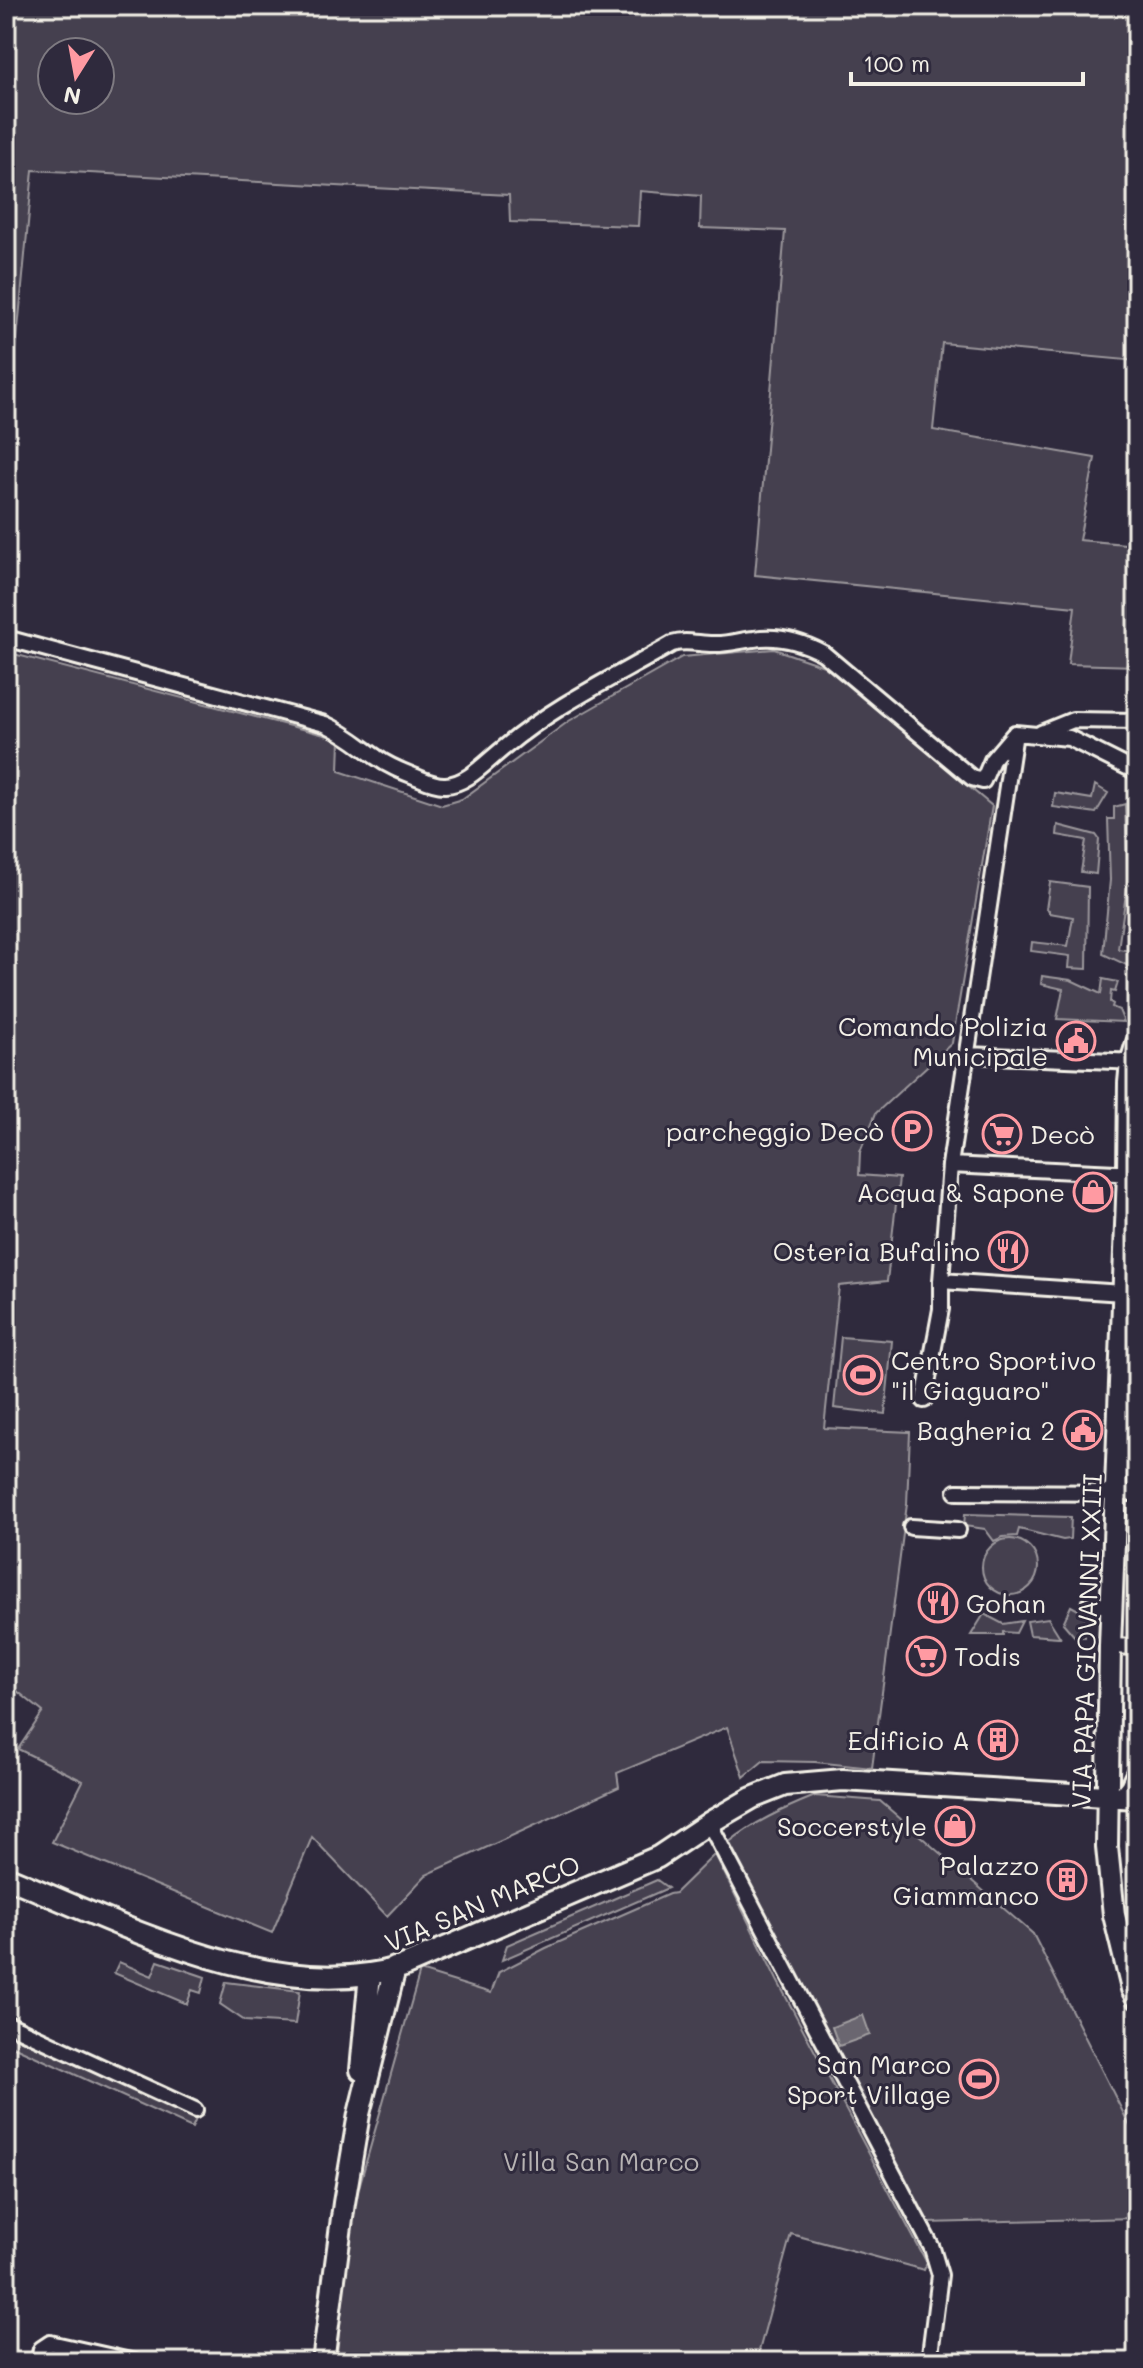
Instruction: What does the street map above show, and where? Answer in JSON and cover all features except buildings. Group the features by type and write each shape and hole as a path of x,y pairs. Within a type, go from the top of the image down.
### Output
{"street":[{"path":"6,638 325,724 351,737 394,768 444,786 464,779 519,735 576,698 681,641 712,645 774,638 823,653 972,778 983,781 992,760 1015,733"},
{"path":"1040,734 1073,720 1137,721"},
{"path":"1015,733 1069,738 1137,772"},
{"path":"924,1400 941,1309 950,1165 1015,733"},
{"path":"968,1055 1135,1056"},
{"name":"VIA PAPA GIOVANNI XXIII","path":"1135,1056 1127,1493 1112,1606 1110,1646 1122,1797 1107,1847 1114,1915 1132,1989 1137,1998"},
{"path":"950,1165 1132,1173"},
{"path":"941,1281 1129,1293"},
{"path":"956,1492 1127,1493"},
{"path":"911,1527 958,1530"},
{"path":"1090,1604 1112,1606"},
{"path":"1110,1646 1137,1647"},
{"path":"1122,1797 1137,1774"},
{"name":"VIA SAN MARCO","path":"6,1877 191,1953 290,1973 339,1978 395,1968 658,1857 752,1798 785,1785 843,1780 1122,1797"},
{"path":"709,1823 939,2264 939,2297 929,2362"},
{"path":"323,2362 359,2114 395,1968"},
{"path":"359,2114 364,2016 370,1974"},
{"path":"6,2023 195,2110"},
{"path":"38,2362 41,2349 50,2343 135,2362"}],"green space":[{"path":"6,6 1137,6 1137,361 942,343 933,430 1095,458 1079,540 1137,545 1137,666 1068,664 1075,607 755,575 785,231 700,228 701,196 640,191 638,226 510,222 509,195 33,170 6,431"},
{"path":"774,649 824,666 992,806 952,1043 876,1113 860,1152 859,1175 899,1178 887,1281 839,1286 824,1428 910,1432 907,1504 872,1768 763,1761 744,1777 727,1727 617,1773 619,1787 426,1875 387,1916 312,1837 272,1933 52,1842 83,1781 18,1749 43,1712 6,1682 6,652 340,739 339,771 442,805 462,799 569,721 682,657"},
{"path":"1095,785 1108,793 1096,813 1053,807 1055,793 1092,799"},
{"path":"1125,804 1128,880 1118,949 1137,952 1137,970 1103,954 1110,880 1108,819 1114,819 1114,807"},
{"path":"1058,825 1096,835 1099,839 1096,874 1081,872 1086,840 1057,835"},
{"path":"1050,882 1088,887 1087,969 1069,968 1070,956 1031,951 1032,942 1068,946 1073,917 1049,913 1046,909"},
{"path":"1042,976 1071,980 1101,994 1103,979 1118,982 1115,992 1111,991 1110,1002 1112,1007 1119,1010 1124,1022 1057,1019 1063,989 1041,984"},
{"name":"Centro Sportivo \"il Giaguaro\"","path":"841,1337 892,1341 885,1414 834,1408"},
{"path":"965,1514 1071,1517 1070,1539 1019,1529 1017,1536 994,1541 985,1529 964,1526"},
{"path":"1010,1539 1030,1547 1038,1567 1030,1587 1010,1595 990,1587 982,1567 990,1547"},
{"path":"1071,1606 1086,1614 1085,1637 1075,1637 1063,1623"},
{"path":"984,1614 1003,1624 1022,1621 1016,1633 971,1635"},
{"path":"1048,1618 1060,1637 1030,1635 1027,1621"},
{"path":"815,1796 880,1801 1033,1934 1137,2140 1137,2218 926,2223 728,1843 769,1816"},
{"name":"Villa San Marco","path":"715,1854 777,1980 927,2263 924,2270 791,2234 756,2362 336,2362 352,2212 420,1971 491,1993 499,1972 546,1948 675,1893"},
{"path":"657,1880 668,1888 502,1960 507,1945"},
{"path":"158,1961 205,1977 201,1993 192,1990 187,2004 114,1973 119,1962 152,1976"},
{"path":"226,1982 300,1991 295,2024 245,2021 220,2004"},
{"path":"6,2033 196,2119 192,2128 6,2043"}],"shaded area":[{"path":"863,2015 870,2035 839,2046 832,2027"}],"place":[{"name":"Comando Polizia Municipale","path":"1076,1041"},
{"name":"parcheggio Decò","path":"912,1131"},
{"name":"Decò","path":"1002,1134"},
{"name":"Acqua & Sapone","path":"1093,1192"},
{"name":"Osteria Bufalino","path":"1008,1251"},
{"name":"Centro Sportivo \"il Giaguaro\"","path":"863,1375"},
{"name":"Bagheria 2","path":"1083,1430"},
{"name":"Gohan","path":"938,1603"},
{"name":"Todis","path":"926,1656"},
{"name":"Edificio A","path":"998,1740"},
{"name":"Soccerstyle","path":"955,1826"},
{"name":"Palazzo Giammanco","path":"1067,1880"},
{"name":"San Marco Sport Village","path":"979,2079"}]}
